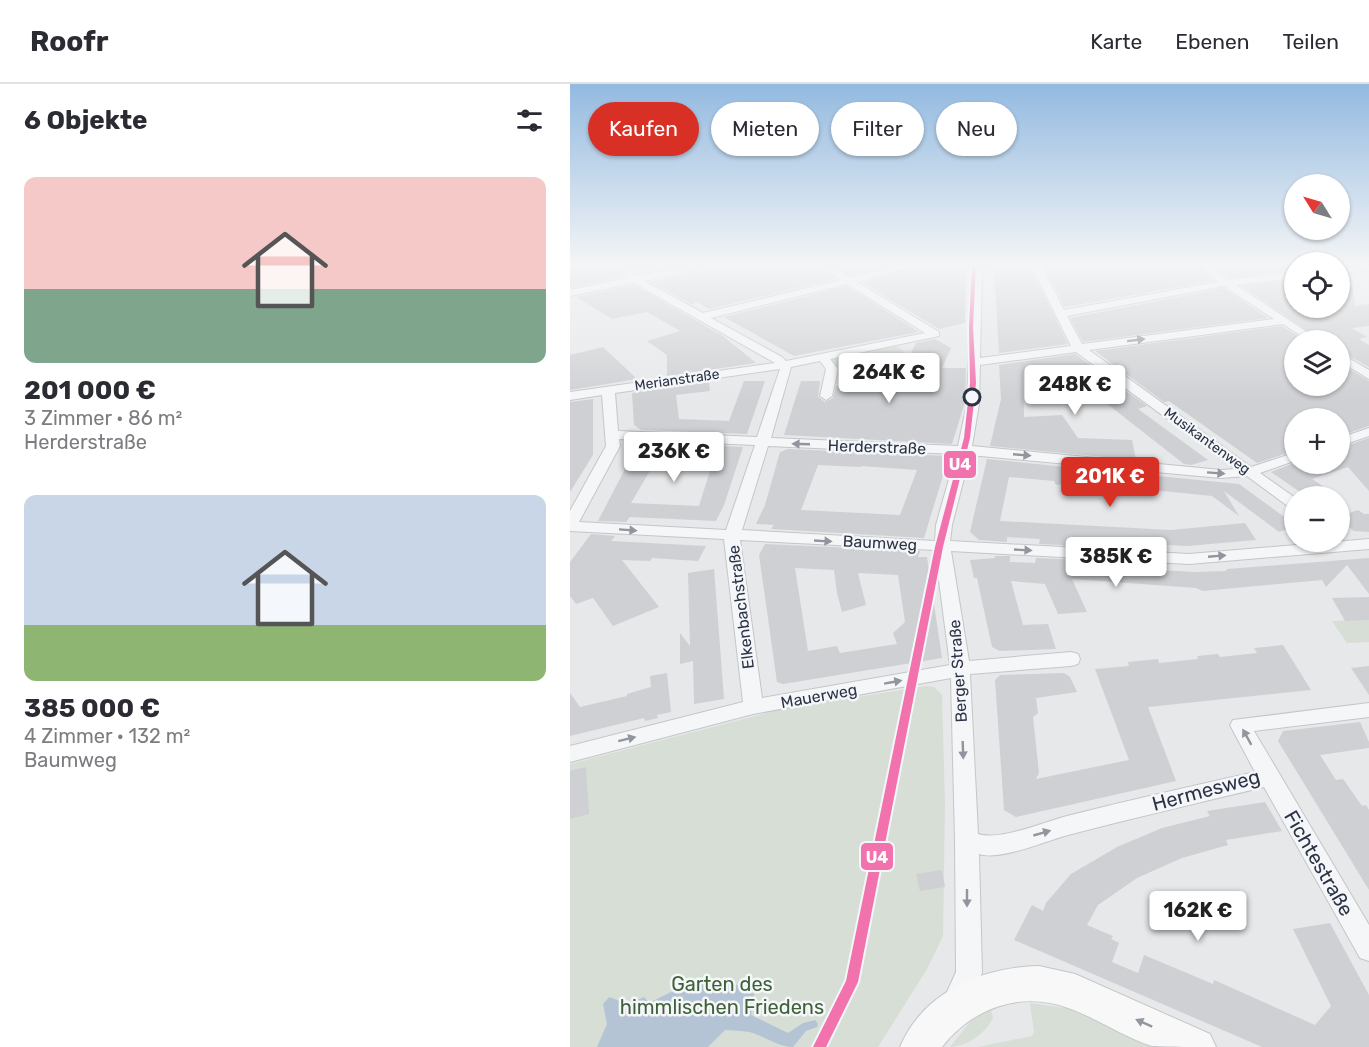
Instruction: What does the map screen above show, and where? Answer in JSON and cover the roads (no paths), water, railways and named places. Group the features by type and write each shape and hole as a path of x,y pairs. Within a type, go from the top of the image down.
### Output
{"main road":[{"path":"919,1047 929,1031 954,1006 980,992 1040,983 1070,990 1197,1047"}],"street":[{"path":"689,310 778,359 784,365"},
{"path":"701,317 730,310"},
{"name":"Merianstraße","path":"570,396 784,365 935,334 896,310"},
{"name":"Berger Straße","path":"954,1006 969,974 967,840 959,650 942,546 972,404 976,310"},
{"name":"Musikantenweg","path":"1058,310 1077,348 1284,497"},
{"path":"1060,314 1082,310"},
{"path":"1267,310 1298,330"},
{"path":"974,362 1284,321"},
{"path":"823,357 832,369 826,396"},
{"path":"1350,363 1369,375"},
{"name":"Elkenbachstraße","path":"753,707 732,536 786,373 784,365"},
{"path":"570,526 613,446 608,389"},
{"path":"1350,439 1369,432"},
{"name":"Herderstraße","path":"612,435 964,450 1221,474 1249,472 1284,460"},
{"name":"Baumweg","path":"570,526 1189,559 1284,548"},
{"name":"Baumweg","path":"1350,542 1369,544"},
{"name":"Mauerweg","path":"570,754 753,707 989,664 1071,659"},
{"name":"Hermesweg","path":"967,840 985,846 1003,844 1066,826 1269,777 1240,725 1369,710"},
{"name":"Fichtestraße","path":"1269,777 1369,949"}],"water":[{"path":"712,979 737,985 754,994 751,1015 788,1033 803,1023 815,1020 817,1027 806,1031 793,1047 749,1032 725,1030 708,1047 597,1047 607,1024 603,1004 609,997 629,1004 644,997 649,1003 677,989"}],"park label":[{"name":"Garten des himmlischen Friedens","path":"722,996"}]}
